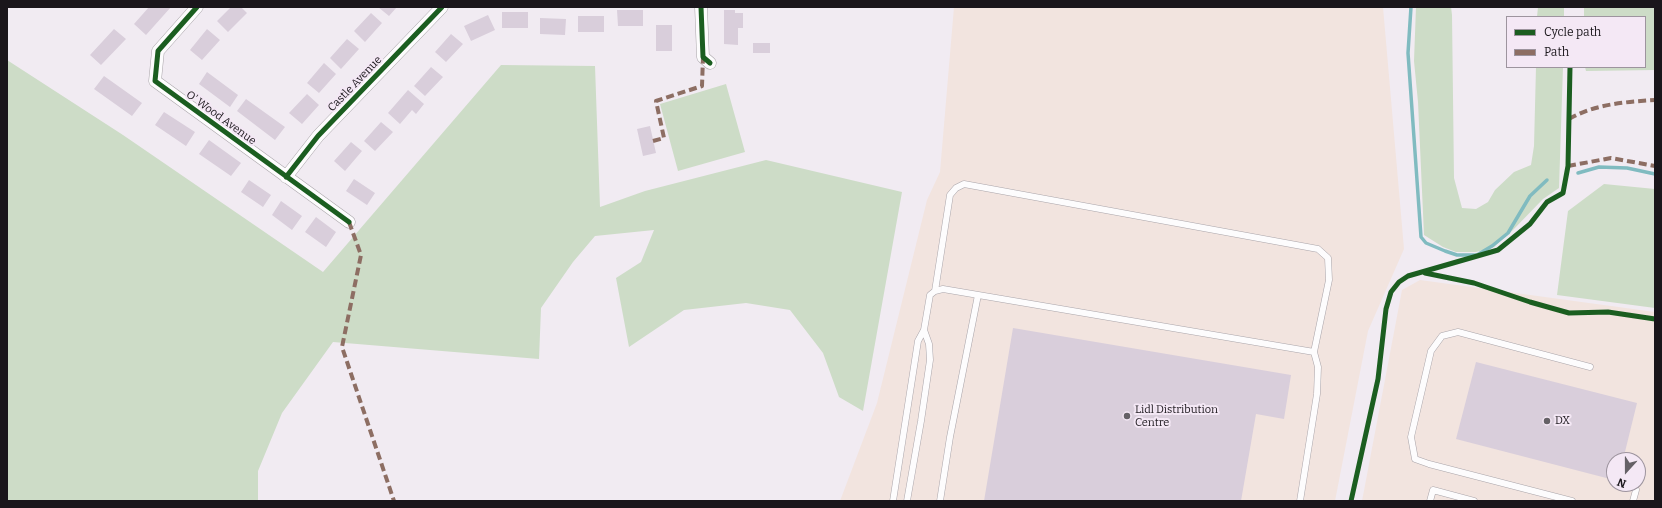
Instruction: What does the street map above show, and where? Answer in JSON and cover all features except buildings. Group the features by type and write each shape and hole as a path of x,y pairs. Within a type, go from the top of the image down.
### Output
{"street":[{"name":"O' Wood Avenue","path":"197,7 158,51 155,81 349,222"},
{"name":"Castle Avenue","path":"286,177 318,136 442,7"},
{"path":"701,7 703,57 710,63"}],"lane":[{"path":"935,291 950,196 956,188 964,184 1318,249 1328,258 1330,280 1314,352 1318,367 1317,394 1300,501"},
{"path":"894,501 918,341 924,330 930,295 935,291 943,289 1314,352"},
{"path":"940,501 950,437 978,295"},
{"path":"907,501 930,360 929,344 924,330"},
{"path":"1572,501 1429,464 1416,459 1411,437 1431,351 1442,336 1458,332 1590,367"},
{"path":"1430,501 1432,490 1474,501"}],"shaded area":[{"path":"954,7 1383,7 1404,249 1368,331 1335,501 840,501 877,403 927,200 940,172"},
{"path":"1420,280 1655,312 1655,501 1362,501 1402,290"}],"green space":[{"path":"1416,7 1451,7 1454,178 1462,208 1476,209 1488,202 1495,190 1514,172 1531,165 1534,146 1536,68 1563,68 1559,188 1543,199 1494,247 1476,252 1456,252 1443,247 1424,235 1418,102 1414,61"},
{"path":"1538,7 1564,7 1564,16 1537,16"},
{"path":"1584,7 1655,7 1655,70 1586,71 1585,68 1646,68 1646,16 1584,16"},
{"path":"7,60 123,135 323,272 501,65 595,66 600,207 645,191 766,160 902,192 863,411 839,397 823,353 790,310 746,303 684,310 629,347 616,278 641,262 654,230 595,236 573,262 541,308 539,359 333,342 282,413 258,471 258,501 7,501"},
{"path":"726,84 745,152 678,171 660,104"},
{"path":"1604,184 1655,189 1655,308 1557,295 1568,211"}],"waterway":[{"path":"1411,7 1408,53 1421,237 1426,243 1457,255 1477,255 1492,246 1508,233 1530,196 1547,180"},
{"path":"1578,173 1599,167 1627,168 1655,174"}],"marked path":[{"path":"653,141 664,138 656,101 702,86 703,57"},
{"path":"1569,119 1600,107 1621,103 1655,100"},
{"path":"1568,166 1611,158 1655,166"},
{"path":"349,222 361,255 342,347 394,501"}],"cycle path":[{"path":"197,7 158,51 155,81 349,222"},
{"path":"286,177 318,136 442,7"},
{"path":"701,7 703,57 710,63"},
{"path":"1351,501 1378,379 1386,309 1391,292 1399,282 1408,276 1498,250 1530,224 1547,202 1563,193 1568,166 1570,68"},
{"path":"1425,273 1474,283 1530,302 1569,313 1608,312 1655,319"}],"place":[{"name":"Lidl Distribution Centre","path":"1127,416"},
{"name":"DX","path":"1547,421"}]}
